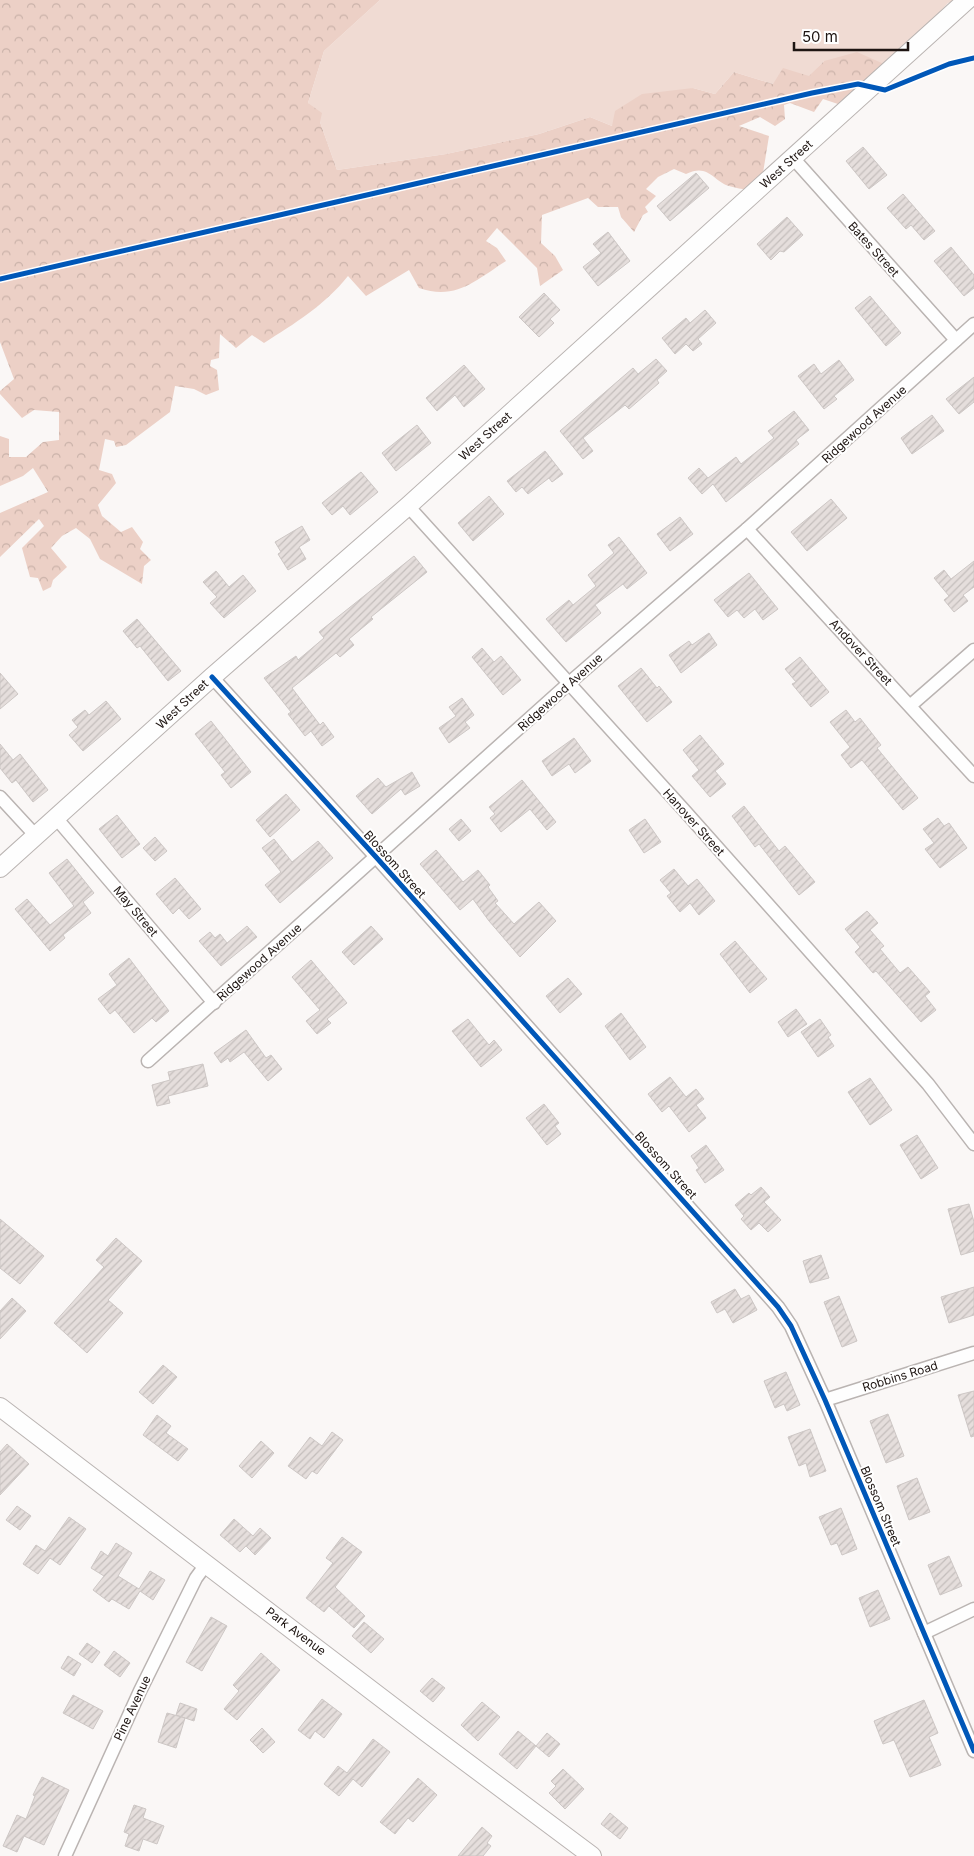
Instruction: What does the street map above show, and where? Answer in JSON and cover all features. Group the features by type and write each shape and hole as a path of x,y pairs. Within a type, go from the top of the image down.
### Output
{"street":[{"name":"West Street","path":"0,868 212,677 408,506 967,0"},
{"name":"Bates Street","path":"793,158 956,340"},
{"name":"Ridgewood Avenue","path":"148,1061 568,684 747,529 974,324"},
{"name":"Hanover Street","path":"408,506 683,809 928,1084 974,1144"},
{"name":"Andover Street","path":"747,529 974,776"},
{"path":"911,706 974,650"},
{"name":"Blossom Street","path":"212,677 376,857 778,1307 791,1326 825,1400 974,1751"},
{"path":"0,797 36,836"},
{"name":"May Street","path":"57,818 214,1003"},
{"name":"Robbins Road","path":"825,1400 974,1353"},
{"name":"Park Avenue","path":"0,1407 207,1563 426,1732 592,1856"},
{"name":"Pine Avenue","path":"65,1856 140,1691 196,1578 207,1563"},
{"path":"924,1632 974,1609"}],"shaded area":[{"path":"380,0 961,0 948,3 909,46 884,64 824,61 809,77 773,84 734,72 715,94 693,88 612,126 590,117 539,134 446,154 337,170 320,122 308,103 324,51"}],"green space":[{"path":"0,0 380,0 324,51 308,103 322,113 320,122 337,170 446,154 539,134 590,117 612,126 615,111 642,94 693,88 715,94 734,72 773,84 783,68 809,76 824,61 857,52 884,64 841,105 823,99 814,112 790,103 784,105 785,119 775,126 760,117 739,126 769,136 762,179 749,190 729,186 705,171 693,171 686,174 674,169 658,177 646,189 656,196 645,207 648,212 643,215 634,232 621,217 618,207 598,207 588,198 542,215 541,243 555,256 563,270 540,286 537,268 497,228 486,241 497,248 506,261 475,281 455,290 444,292 419,288 409,270 366,296 348,276 319,305 264,343 252,335 236,348 220,334 219,358 211,360 210,366 217,370 219,390 206,395 194,389 175,386 170,412 126,445 116,447 114,441 105,439 99,470 112,474 116,483 98,505 102,516 121,532 132,527 143,542 140,549 151,560 144,566 142,584 100,559 90,539 76,528 62,536 51,548 67,567 53,580 51,587 43,591 38,578 30,577 22,548 44,526 39,519 0,557 0,513 48,492 33,468 23,476 0,486 0,436 9,439 9,457 26,457 43,442 59,440 59,412 34,410 22,418 0,394 0,391 14,379 0,342"}],"building":[{"path":"863,147 887,175 869,189 846,161"},
{"path":"696,173 709,188 670,221 657,206"},
{"path":"903,194 935,231 924,240 911,225 906,229 887,208"},
{"path":"787,217 803,235 784,252 780,251 771,260 757,244"},
{"path":"608,232 630,261 598,286 583,267 601,253 593,244"},
{"path":"951,247 974,275 974,288 964,296 934,261"},
{"path":"544,293 560,310 550,319 554,323 539,337 519,317"},
{"path":"870,296 901,333 886,346 855,308"},
{"path":"705,310 716,323 698,339 702,344 693,351 686,344 675,354 662,338 686,318 690,323"},
{"path":"656,359 667,371 657,380 659,383 629,409 625,405 583,438 593,451 583,459 560,431 633,368 638,374"},
{"path":"839,360 854,380 834,396 837,399 824,409 798,376 814,364 821,374"},
{"path":"464,365 485,389 464,407 455,395 437,411 426,398"},
{"path":"974,377 974,402 959,414 946,399"},
{"path":"794,411 809,430 796,440 799,444 726,502 713,484 702,494 688,478 699,468 708,478 736,457 741,464 774,438 768,431"},
{"path":"932,415 944,431 912,454 901,438"},
{"path":"417,425 431,443 396,471 382,453"},
{"path":"545,451 563,474 552,482 549,478 528,494 522,487 516,492 507,481"},
{"path":"361,472 378,492 350,515 343,506 332,515 322,503"},
{"path":"489,496 504,514 473,541 458,523"},
{"path":"831,499 847,518 807,551 791,532"},
{"path":"680,517 693,534 670,551 657,534"},
{"path":"302,526 310,540 299,547 306,559 288,570 278,554 281,552 275,542"},
{"path":"619,537 647,573 627,589 623,584 595,605 601,613 566,642 546,619 569,600 573,605 596,586 588,575 614,553 608,545"},
{"path":"414,556 427,572 371,617 373,619 349,639 354,645 340,657 336,653 292,688 320,725 323,722 334,737 322,746 311,731 305,736 288,714 291,712 264,678 296,656 298,660 324,638 319,632"},
{"path":"974,561 974,587 963,595 968,601 954,612 944,600 949,596 934,578 944,570 951,579"},
{"path":"216,571 229,587 243,575 256,591 224,618 210,603 217,597 203,582"},
{"path":"749,573 778,609 763,620 755,609 744,618 737,610 728,617 714,600"},
{"path":"137,619 181,671 168,681 140,646 137,648 123,631"},
{"path":"709,633 717,645 681,673 669,655 689,641 692,645"},
{"path":"482,648 494,662 501,656 521,680 503,695 472,657"},
{"path":"800,657 829,692 811,707 792,684 796,682 785,669"},
{"path":"641,668 657,688 659,686 672,702 647,722 618,686"},
{"path":"0,673 18,694 0,709"},
{"path":"462,698 474,715 465,722 470,728 449,743 439,728 456,716 449,707"},
{"path":"106,701 121,719 83,751 69,735 78,727 72,720 85,710 89,715"},
{"path":"846,710 855,722 860,718 881,745 877,748 918,798 903,810 862,760 851,768 841,755 850,747 830,722"},
{"path":"211,721 251,772 231,788 221,775 225,772 195,734"},
{"path":"700,735 724,764 715,771 726,784 710,797 692,776 699,770 683,750"},
{"path":"574,738 591,761 575,773 569,764 552,776 542,761"},
{"path":"0,744 13,760 20,754 48,790 33,802 16,780 12,783 0,768"},
{"path":"412,772 420,786 405,795 401,789 372,814 356,796 378,778 386,787"},
{"path":"522,780 556,822 547,830 530,809 501,832 490,818 495,814 489,807"},
{"path":"286,794 300,810 270,837 256,820"},
{"path":"744,806 779,851 785,846 815,882 799,895 759,844 755,847 732,816"},
{"path":"117,815 140,844 122,858 99,829"},
{"path":"938,818 944,826 949,823 967,848 940,868 925,849 934,843 923,829"},
{"path":"461,819 471,831 459,841 449,829"},
{"path":"645,819 661,842 644,853 629,830"},
{"path":"155,837 167,851 155,861 143,848"},
{"path":"274,839 292,862 318,841 333,858 280,903 265,885 281,872 262,848"},
{"path":"436,850 463,882 478,870 490,885 488,887 498,901 495,903 514,924 539,902 556,921 520,957 473,899 460,910 420,864"},
{"path":"67,859 94,893 83,902 91,913 63,935 65,938 50,951 15,909 27,899 50,925 74,906 49,873"},
{"path":"674,869 688,886 697,879 715,901 699,915 690,903 680,912 667,896 671,893 660,880"},
{"path":"175,878 201,909 189,919 179,908 173,914 156,894"},
{"path":"867,911 878,923 870,930 884,946 880,949 900,973 908,967 930,992 925,996 936,1010 921,1022 876,971 873,973 855,952 860,947 845,929"},
{"path":"247,926 257,937 221,966 199,941 210,932 215,938 220,934 227,943"},
{"path":"371,926 383,939 354,965 342,952"},
{"path":"735,941 767,979 750,993 720,954"},
{"path":"129,958 169,1011 156,1022 152,1018 134,1033 115,1010 110,1014 98,999 117,985 109,974"},
{"path":"311,960 347,1003 327,1019 331,1023 317,1034 306,1021 320,1010 292,977"},
{"path":"568,978 582,994 560,1013 546,996"},
{"path":"796,1009 807,1024 788,1037 778,1022"},
{"path":"621,1013 646,1047 630,1060 605,1026"},
{"path":"468,1019 489,1045 494,1040 502,1050 481,1067 452,1031"},
{"path":"820,1019 831,1035 828,1037 834,1046 818,1057 801,1032"},
{"path":"246,1030 266,1058 271,1055 282,1069 268,1081 244,1052 230,1062 228,1058 221,1063 214,1053"},
{"path":"203,1064 208,1086 168,1096 170,1103 157,1106 152,1085 170,1080 168,1072"},
{"path":"670,1077 686,1097 696,1089 704,1099 696,1105 706,1118 689,1132 669,1106 662,1112 648,1094"},
{"path":"870,1078 892,1110 870,1125 848,1092"},
{"path":"544,1104 559,1123 555,1126 561,1134 547,1145 526,1118"},
{"path":"917,1135 938,1168 921,1179 900,1145"},
{"path":"706,1145 724,1170 705,1183 696,1170 699,1168 691,1156"},
{"path":"761,1187 770,1197 764,1202 781,1220 768,1232 759,1223 751,1230 741,1219 744,1216 735,1205 749,1193 751,1195"},
{"path":"969,1204 974,1222 974,1251 961,1255 948,1209"},
{"path":"0,1219 44,1256 20,1284 0,1268"},
{"path":"116,1238 142,1261 108,1300 123,1313 87,1353 54,1323 104,1267 96,1260"},
{"path":"821,1255 829,1278 810,1283 803,1261"},
{"path":"974,1287 974,1315 949,1323 941,1297"},
{"path":"735,1289 741,1299 749,1295 757,1310 733,1323 725,1309 717,1313 711,1302"},
{"path":"839,1296 857,1341 842,1347 824,1302"},
{"path":"12,1298 26,1311 0,1339 0,1311"},
{"path":"163,1365 177,1377 153,1404 139,1392"},
{"path":"786,1372 800,1405 787,1411 784,1404 775,1408 764,1381"},
{"path":"974,1391 974,1436 971,1437 958,1395"},
{"path":"888,1414 904,1456 886,1463 870,1421"},
{"path":"157,1415 171,1426 166,1433 188,1449 178,1461 143,1435"},
{"path":"810,1429 826,1471 810,1477 806,1463 799,1466 788,1437"},
{"path":"332,1432 343,1440 317,1474 312,1471 306,1479 288,1466 310,1437 322,1446"},
{"path":"261,1441 274,1453 252,1478 239,1466"},
{"path":"7,1444 29,1464 0,1495 0,1452"},
{"path":"917,1478 930,1512 909,1520 897,1486"},
{"path":"17,1506 31,1516 20,1530 6,1520"},
{"path":"841,1508 857,1549 842,1555 837,1543 831,1545 819,1517"},
{"path":"69,1517 86,1529 60,1565 50,1558 38,1574 23,1564 36,1545 45,1551"},
{"path":"234,1519 253,1536 260,1528 271,1538 255,1555 246,1546 240,1552 220,1535"},
{"path":"342,1537 362,1552 335,1587 365,1616 354,1628 329,1606 324,1612 306,1598 333,1563 326,1558"},
{"path":"116,1543 132,1553 118,1576 139,1589 150,1571 165,1580 153,1600 140,1591 129,1609 112,1599 109,1602 93,1590 104,1576 91,1568 101,1551 108,1556"},
{"path":"949,1556 962,1586 940,1595 928,1565"},
{"path":"878,1590 890,1619 870,1627 859,1598"},
{"path":"211,1617 227,1626 202,1671 186,1662"},
{"path":"364,1622 384,1639 371,1653 352,1636"},
{"path":"87,1643 100,1652 92,1663 79,1654"},
{"path":"114,1651 130,1663 120,1677 104,1665"},
{"path":"261,1653 280,1670 237,1720 224,1709 239,1691 233,1685"},
{"path":"68,1656 81,1664 74,1676 61,1668"},
{"path":"432,1678 445,1688 433,1702 420,1691"},
{"path":"73,1695 103,1711 93,1729 63,1713"},
{"path":"322,1699 342,1714 324,1738 315,1731 310,1739 298,1730"},
{"path":"924,1700 938,1733 929,1737 941,1765 910,1777 894,1740 883,1744 874,1721"},
{"path":"482,1702 500,1717 478,1741 461,1725"},
{"path":"180,1703 197,1709 194,1721 176,1715"},
{"path":"167,1713 185,1718 176,1748 158,1742"},
{"path":"262,1728 275,1742 263,1753 250,1740"},
{"path":"518,1731 536,1746 517,1769 499,1754"},
{"path":"547,1733 560,1744 549,1757 536,1746"},
{"path":"373,1739 390,1752 362,1787 353,1779 339,1796 324,1784 338,1766 347,1773"},
{"path":"563,1769 584,1789 565,1809 549,1793 556,1786 551,1781"},
{"path":"42,1777 69,1790 44,1845 24,1836 17,1852 3,1846 17,1815 26,1819 35,1796 33,1795"},
{"path":"418,1778 437,1795 413,1822 408,1818 395,1834 380,1822"},
{"path":"134,1805 146,1809 143,1818 164,1826 157,1844 143,1839 139,1851 125,1846 129,1834 124,1832"},
{"path":"610,1813 628,1828 620,1839 601,1824"},
{"path":"482,1827 492,1836 487,1843 491,1846 483,1856 458,1856"}],"cycle path":[{"path":"0,279 812,93 858,84 885,90 949,64 974,58"},
{"path":"212,677 376,857 778,1307 791,1326 825,1400 974,1751"}]}
